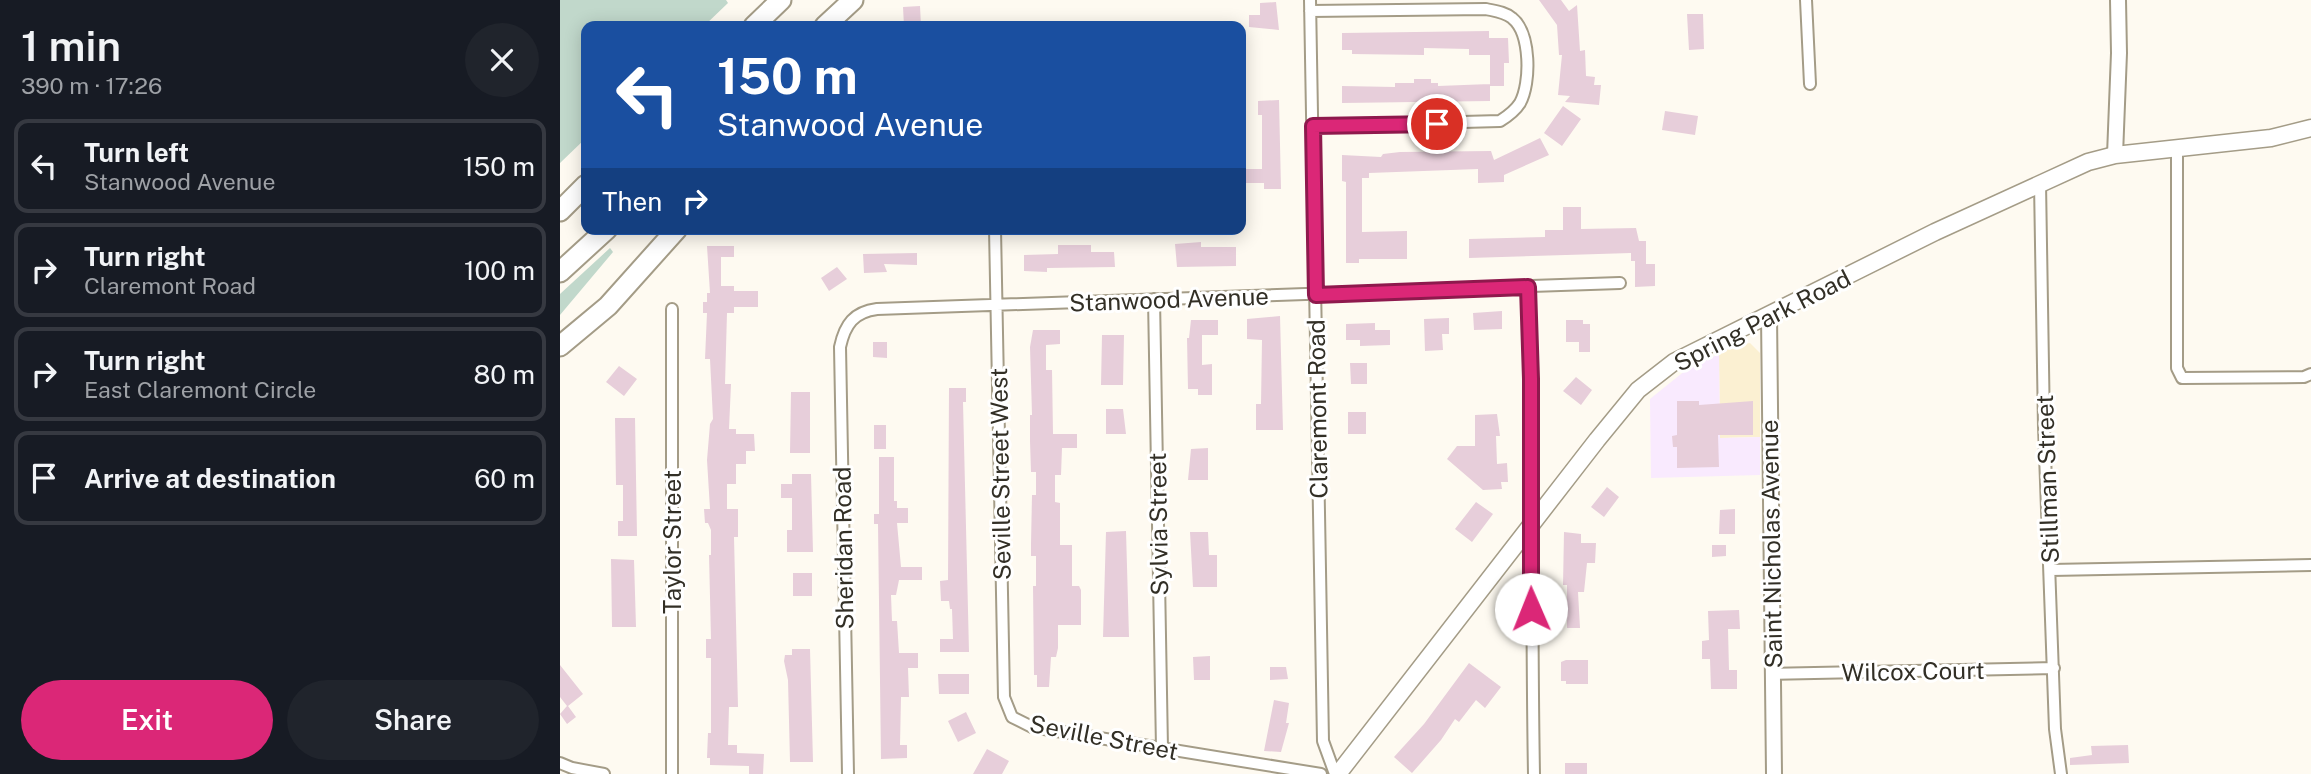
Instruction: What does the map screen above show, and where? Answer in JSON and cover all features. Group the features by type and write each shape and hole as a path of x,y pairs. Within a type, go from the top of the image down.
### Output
{"highway":[{"path":"759,21 781,0"},
{"path":"831,21 855,0"},
{"path":"839,21 855,0"},
{"path":"560,200 581,187"},
{"path":"560,211 581,189"},
{"path":"560,272 600,235"},
{"path":"560,346 608,306 672,235"}],"main road":[{"name":"Spring Park Road","path":"1337,774 1638,390 1688,354 2079,166 2115,155 2271,138 2311,128"}],"street":[{"path":"1806,0 1810,84"},
{"path":"2115,155 2118,0"},
{"path":"1310,5 1486,9 1501,12 1520,27 1525,42 1526,67 1526,86 1521,102 1512,113 1500,121 1313,126"},
{"name":"Claremont Road","path":"1310,5 1323,741 1337,774"},
{"path":"2177,149 2177,369 2182,378 2304,377 2311,374"},
{"name":"Stillman Street","path":"2040,183 2044,427 2055,729 2061,774"},
{"name":"Seville Street West","path":"995,235 1004,697 1012,717"},
{"name":"Stanwood Avenue","path":"848,323 865,311 877,309 1620,283"},
{"path":"1528,287 1534,774"},
{"name":"Sylvia Street","path":"1154,299 1162,748"},
{"name":"Taylor Street","path":"672,309 672,774"},
{"name":"Saint Nicholas Avenue","path":"1769,314 1774,774"},
{"name":"Sheridan Road","path":"848,323 840,347 848,774"},
{"path":"2051,570 2311,565"},
{"name":"Wilcox Court","path":"1772,674 2053,668"},
{"name":"Seville Street","path":"1012,717 1032,727 1321,774"},
{"path":"560,763 604,774"}],"shaded area":[{"path":"1750,343 1760,353 1760,437 1720,438 1719,354 1736,345"},
{"path":"1719,354 1720,438 1760,437 1760,475 1651,478 1650,399 1686,370"}],"green space":[{"path":"560,0 726,0 728,3 709,21 581,21 581,143 560,163"},
{"path":"610,248 613,252 560,315 560,294"}],"building":[{"path":"1539,0 1561,0 1569,11 1577,5 1580,51 1585,50 1586,76 1595,77 1594,85 1601,85 1599,105 1565,102 1570,96 1558,95 1562,55 1559,55 1557,25"},
{"path":"1276,2 1279,30 1249,27 1249,15 1260,15 1260,3"},
{"path":"920,6 921,21 904,21 903,7"},
{"path":"1687,14 1703,14 1704,49 1689,50"},
{"path":"1489,31 1489,38 1508,38 1509,63 1504,63 1504,86 1490,86 1490,55 1469,55 1469,49 1424,48 1424,55 1352,54 1352,50 1342,50 1342,33"},
{"path":"1414,79 1431,79 1431,83 1438,83 1438,86 1490,84 1490,101 1342,103 1342,86 1395,87 1395,83 1414,83"},
{"path":"1279,100 1281,189 1264,189 1264,183 1246,183 1246,169 1262,169 1262,115 1258,115 1258,101"},
{"path":"1563,106 1581,119 1562,146 1544,133"},
{"path":"1665,111 1698,116 1695,135 1662,130"},
{"path":"1540,138 1549,155 1504,175 1504,182 1478,183 1478,169 1369,173 1369,178 1362,178 1362,232 1407,231 1407,259 1359,259 1359,263 1346,263 1346,182 1342,181 1342,155 1381,157 1383,154 1400,152 1491,151 1494,160"},
{"path":"1563,207 1581,207 1581,229 1636,228 1639,241 1646,241 1646,264 1655,264 1655,286 1635,287 1635,261 1631,261 1631,253 1469,258 1469,239 1545,237 1545,230 1563,230"},
{"path":"1201,242 1201,247 1236,247 1236,266 1177,267 1175,244"},
{"path":"1058,245 1091,245 1091,252 1114,252 1115,267 1024,271 1024,255 1058,254"},
{"path":"707,246 734,246 734,257 721,257 721,286 734,286 734,291 758,291 758,307 734,307 734,313 727,313 725,384 731,384 729,429 736,429 736,434 754,434 755,451 746,451 746,464 736,464 736,484 727,484 727,509 738,509 738,537 734,537 738,707 729,707 728,745 737,745 737,753 764,754 763,774 749,774 749,766 710,765 710,758 707,758 708,733 711,733 711,658 706,658 706,639 711,639 711,530 708,523 705,523 704,509 710,509 707,460 710,424 713,419 710,359 705,359 707,313 703,313 703,302 707,302 707,293 710,293"},
{"path":"917,253 917,265 884,264 887,272 864,273 863,254"},
{"path":"837,267 847,279 829,291 821,278"},
{"path":"1502,311 1502,329 1474,330 1473,313"},
{"path":"1280,316 1283,430 1256,430 1256,404 1261,404 1262,340 1247,339 1247,319"},
{"path":"1449,318 1449,334 1442,334 1443,350 1425,351 1424,319"},
{"path":"1191,320 1218,320 1218,335 1202,335 1202,365 1212,364 1212,395 1198,395 1198,389 1188,389 1187,338"},
{"path":"1566,320 1583,320 1583,324 1590,324 1590,352 1579,352 1579,342 1566,342"},
{"path":"1375,323 1375,330 1390,330 1390,345 1360,346 1360,340 1346,340 1346,324"},
{"path":"1033,330 1060,330 1060,344 1046,345 1046,370 1052,370 1053,434 1077,434 1077,448 1062,448 1061,475 1055,475 1055,502 1060,503 1060,545 1072,545 1072,586 1079,586 1081,590 1081,625 1058,625 1058,648 1056,657 1051,657 1049,687 1037,687 1037,675 1034,675 1033,586 1036,586 1036,556 1031,556 1031,544 1032,495 1036,495 1036,472 1031,472 1030,441 1030,347"},
{"path":"1102,335 1124,335 1123,385 1101,385"},
{"path":"873,342 887,342 887,358 873,357"},
{"path":"1350,363 1367,363 1367,384 1351,384"},
{"path":"619,366 637,379 624,396 606,382"},
{"path":"1576,377 1592,390 1581,405 1563,391"},
{"path":"949,388 966,388 966,402 963,402 969,652 940,652 940,639 953,639 952,609 949,601 941,601 940,581 948,580"},
{"path":"791,392 810,392 810,453 790,453"},
{"path":"1677,401 1699,401 1699,405 1753,401 1753,435 1718,435 1719,467 1677,468 1677,447 1673,447 1672,436 1677,435"},
{"path":"1106,409 1123,409 1126,434 1106,434"},
{"path":"1348,412 1366,412 1366,434 1348,434"},
{"path":"1497,414 1500,436 1496,436 1497,464 1507,463 1508,482 1501,482 1502,489 1483,490 1447,459 1457,446 1475,446 1475,415"},
{"path":"615,418 635,418 637,536 618,536 618,521 623,521 623,485 616,485"},
{"path":"874,425 886,425 886,449 874,449"},
{"path":"1208,448 1208,480 1188,480 1191,449"},
{"path":"879,457 894,457 894,501 897,501 897,508 908,508 908,523 897,523 901,567 922,567 922,580 899,580 896,595 891,595 892,621 897,621 899,653 918,653 918,668 908,668 909,697 901,697 900,745 907,745 907,758 881,759 878,524 874,524 874,514 879,514"},
{"path":"792,474 811,474 813,552 787,552 787,530 792,530 792,498 781,498 781,484 792,484"},
{"path":"1607,487 1619,497 1604,517 1591,507"},
{"path":"1476,502 1493,514 1472,542 1455,529"},
{"path":"1735,509 1735,534 1719,534 1720,510"},
{"path":"1126,531 1129,637 1103,637 1106,532"},
{"path":"1190,532 1208,532 1209,555 1217,555 1217,587 1193,587"},
{"path":"1564,532 1581,534 1581,543 1596,543 1595,563 1587,563 1584,592 1578,592 1580,628 1567,628 1567,585 1563,585"},
{"path":"1712,545 1726,545 1726,556 1712,557"},
{"path":"611,559 634,560 636,627 612,627"},
{"path":"793,573 812,573 812,596 793,596"},
{"path":"1739,610 1740,629 1728,629 1729,670 1737,670 1737,689 1711,689 1710,659 1702,659 1702,641 1709,640 1708,611"},
{"path":"792,649 810,649 813,762 790,762 788,680 784,661 785,655 792,655"},
{"path":"1210,656 1210,680 1194,680 1193,657"},
{"path":"1588,660 1588,684 1566,684 1566,681 1561,681 1561,662"},
{"path":"1469,663 1501,687 1485,708 1476,700 1459,722 1455,719 1441,740 1412,773 1394,757 1424,724"},
{"path":"560,665 583,694 568,706 576,717 567,724 560,714 567,706 560,697"},
{"path":"1270,667 1286,667 1288,679 1270,680"},
{"path":"938,674 969,674 969,694 939,694"},
{"path":"1274,700 1289,703 1286,723 1289,723 1281,752 1264,751"},
{"path":"966,712 976,733 958,742 948,721"},
{"path":"2128,745 2129,763 2070,765 2070,758 2092,755 2091,746"},
{"path":"987,749 1009,761 1002,774 973,774"},
{"path":"1565,763 1587,763 1587,774 1565,774"}],"route":[{"path":"1437,124 1313,126 1316,295 1528,287 1531,379 1531,609"}]}
